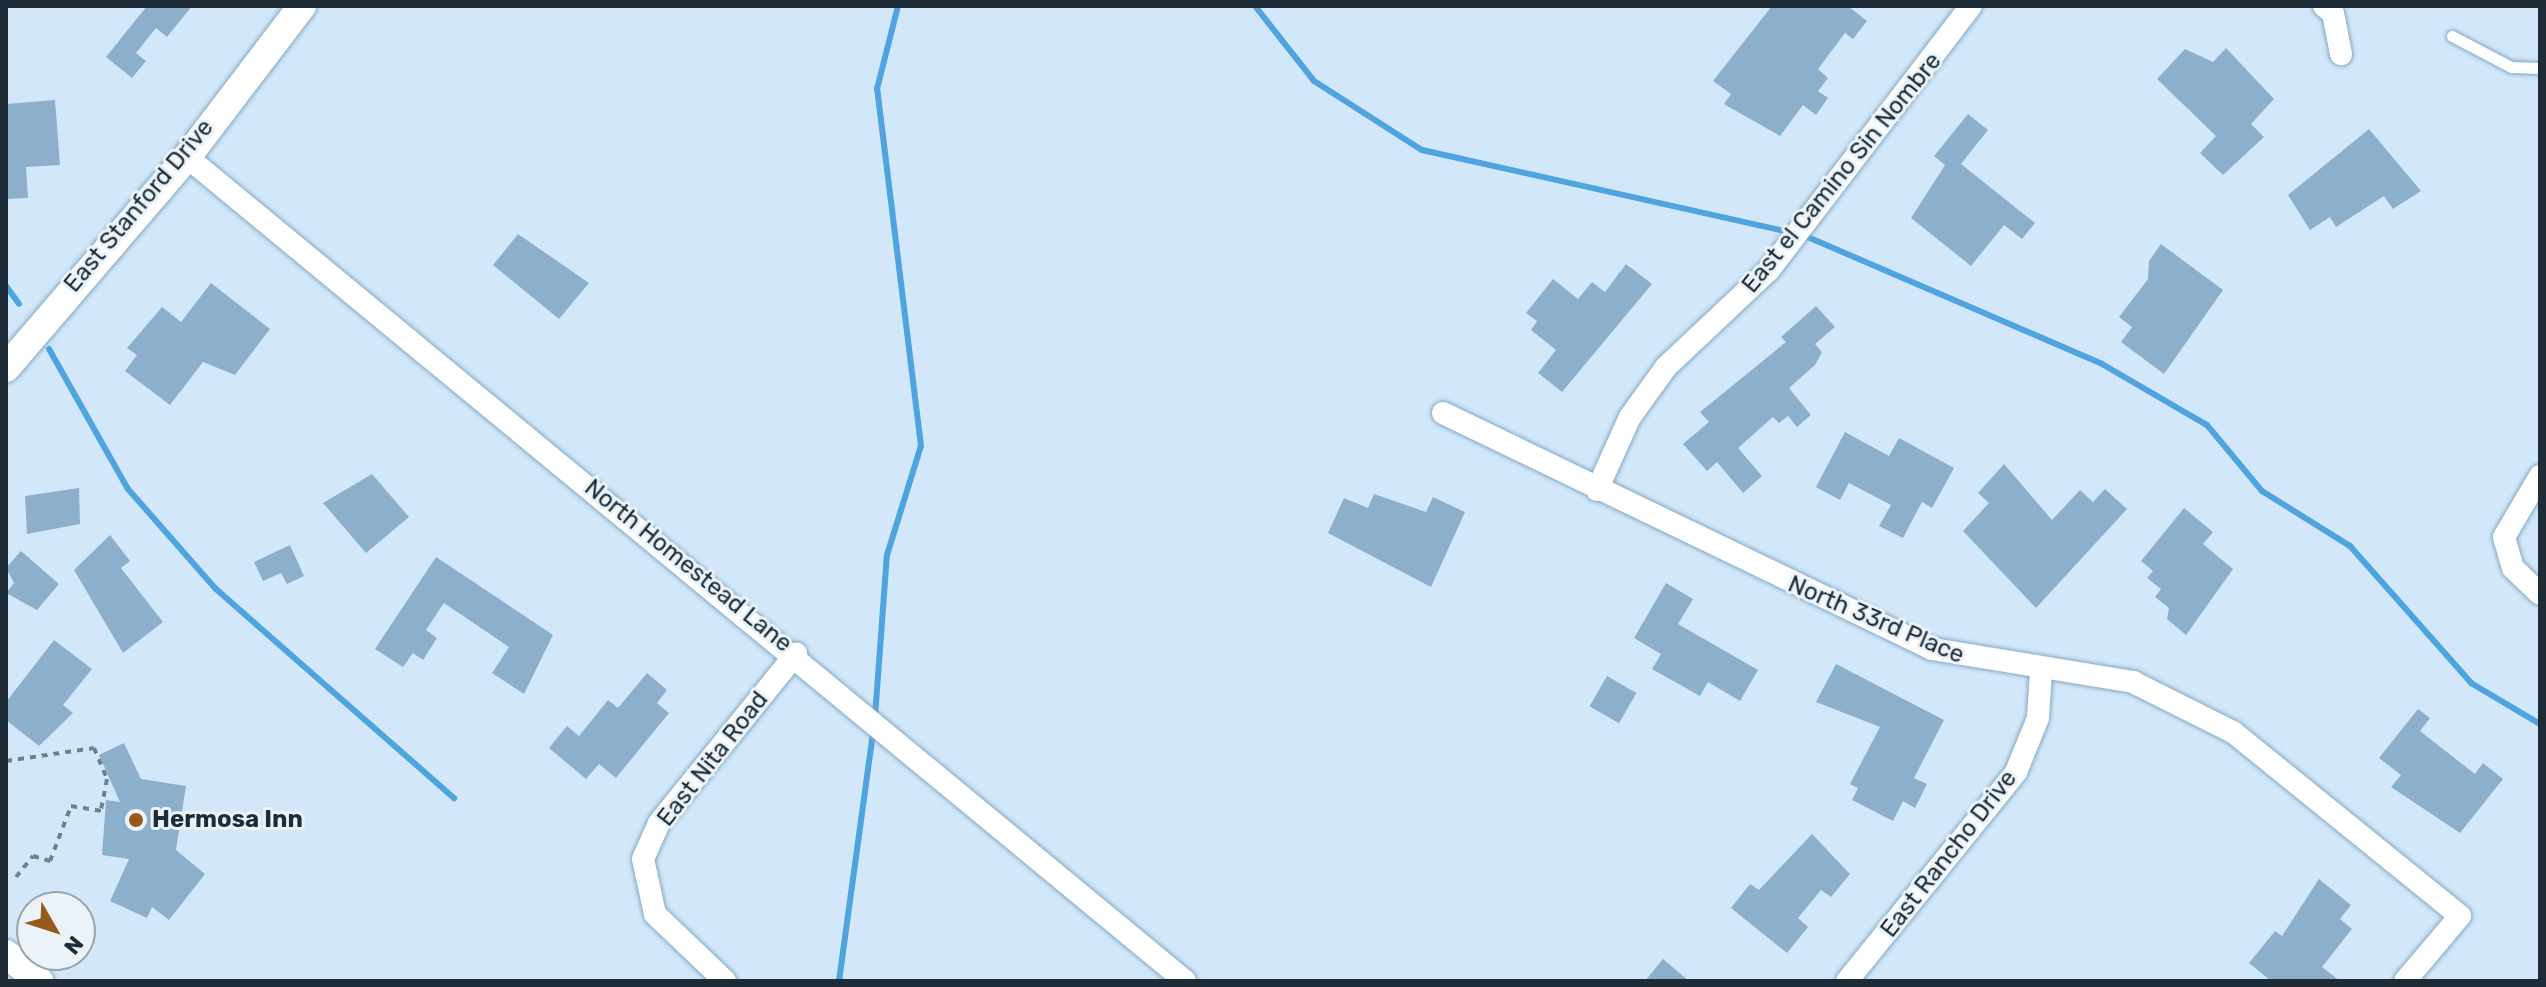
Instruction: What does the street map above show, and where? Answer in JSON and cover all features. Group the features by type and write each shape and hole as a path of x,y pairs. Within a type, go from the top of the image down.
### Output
{"street":[{"name":"East Stanford Drive","path":"10,354 187,157 302,6"},
{"name":"East el Camino Sin Nombre","path":"1597,490 1630,417 1666,367 1791,243 1971,6"},
{"path":"2324,6 2333,13 2341,54"},
{"name":"North Homestead Lane","path":"187,157 796,654 1185,981"},
{"name":"North 33rd Place","path":"1443,413 1597,490 1932,649 2041,671 2073,668 2133,682 2233,732 2460,916 2405,981"},
{"path":"2540,476 2509,521 2505,552 2540,594"},
{"name":"East Nita Road","path":"725,981 655,914 643,859 659,823 796,654"},
{"name":"East Rancho Drive","path":"1847,981 2016,772 2038,718 2041,671"},
{"path":"6,954 39,981"}],"lane":[{"path":"2452,36 2511,67 2540,68"}],"path":[{"path":"6,761 94,748 107,779 102,810 71,806 50,861 33,856 16,877"}],"building":[{"path":"147,6 192,6 167,37 156,28 136,53 146,61 132,78 106,57"},
{"path":"1772,6 1848,6 1867,21 1853,39 1845,33 1818,69 1828,78 1818,91 1828,98 1816,115 1803,105 1780,136 1724,104 1731,94 1713,81"},
{"path":"2226,48 2274,99 2251,124 2264,137 2223,175 2200,153 2216,136 2157,79 2185,49 2213,62"},
{"path":"55,100 60,165 26,167 28,198 6,199 6,104"},
{"path":"1968,114 1988,130 1961,164 2035,223 2022,239 2004,225 1971,266 1911,218 1945,165 1934,156"},
{"path":"2369,129 2421,191 2393,209 2384,196 2336,227 2330,217 2310,230 2288,195"},
{"path":"518,234 589,283 559,319 493,265"},
{"path":"2161,244 2223,290 2164,374 2121,342 2132,327 2119,317 2148,279 2149,261"},
{"path":"1626,264 1652,284 1562,392 1538,373 1556,350 1531,330 1537,321 1526,313 1553,279 1578,299 1592,282 1605,292"},
{"path":"211,283 270,329 235,375 203,362 170,405 125,371 137,355 127,348 162,307 181,322"},
{"path":"1816,306 1835,327 1815,344 1822,352 1815,365 1789,388 1811,415 1797,427 1788,416 1779,423 1773,417 1738,448 1762,476 1743,493 1717,462 1707,471 1683,444 1709,422 1700,412 1786,342 1781,337"},
{"path":"1845,432 1889,456 1899,438 1954,468 1932,508 1922,502 1903,538 1879,526 1891,505 1849,483 1840,500 1816,487"},
{"path":"2004,464 2052,520 2080,490 2093,502 2105,489 2127,509 2036,608 1963,531 1989,503 1978,493"},
{"path":"372,474 409,517 366,553 323,503"},
{"path":"79,488 80,524 27,534 25,496"},
{"path":"1374,494 1426,512 1433,497 1465,512 1431,587 1328,533 1344,498 1368,508"},
{"path":"2184,508 2213,532 2203,544 2233,569 2186,635 2167,619 2169,608 2155,597 2161,589 2147,578 2153,571 2141,561"},
{"path":"110,535 130,561 121,568 163,622 123,653 74,570"},
{"path":"290,545 304,576 287,584 281,573 263,581 254,562"},
{"path":"21,551 59,584 37,610 6,593 14,583 6,568"},
{"path":"436,557 553,635 524,694 492,673 509,647 444,603 426,630 437,638 423,660 413,653 403,667 375,649"},
{"path":"1666,583 1693,599 1678,624 1758,670 1740,701 1708,682 1700,696 1652,669 1661,654 1634,638"},
{"path":"54,640 92,669 63,705 73,713 39,746 6,720 6,702"},
{"path":"1836,664 1944,720 1914,778 1927,784 1915,808 1903,801 1893,821 1852,800 1858,788 1850,784 1880,727 1816,702"},
{"path":"647,673 667,690 657,703 669,713 616,778 599,764 586,779 549,748 567,726 579,736 608,700 618,708"},
{"path":"1607,676 1636,693 1619,723 1590,706"},
{"path":"2418,709 2430,718 2420,731 2475,774 2483,763 2503,779 2460,833 2391,787 2401,775 2379,758"},
{"path":"124,743 141,779 186,786 176,850 205,874 169,920 152,907 147,918 110,901 129,859 102,855 106,800 120,802 99,755"},
{"path":"1812,834 1850,874 1831,897 1821,890 1798,918 1808,927 1787,953 1731,908 1750,884 1759,890"},
{"path":"2319,879 2351,905 2340,919 2352,929 2322,967 2340,981 2271,981 2249,963 2275,931 2282,936"},
{"path":"1663,959 1689,981 1645,981"}],"waterway":[{"path":"875,717 887,555 921,446 877,89 898,6"},
{"path":"1255,6 1314,81 1422,150 1792,233"},
{"path":"1803,235 2102,364 2207,425 2262,491 2350,546 2471,683 2540,724"},
{"path":"6,286 19,304"},
{"path":"49,349 128,489 216,589 454,798"},
{"path":"839,981 873,732"}],"place":[{"name":"Hermosa Inn","path":"136,820"}]}
